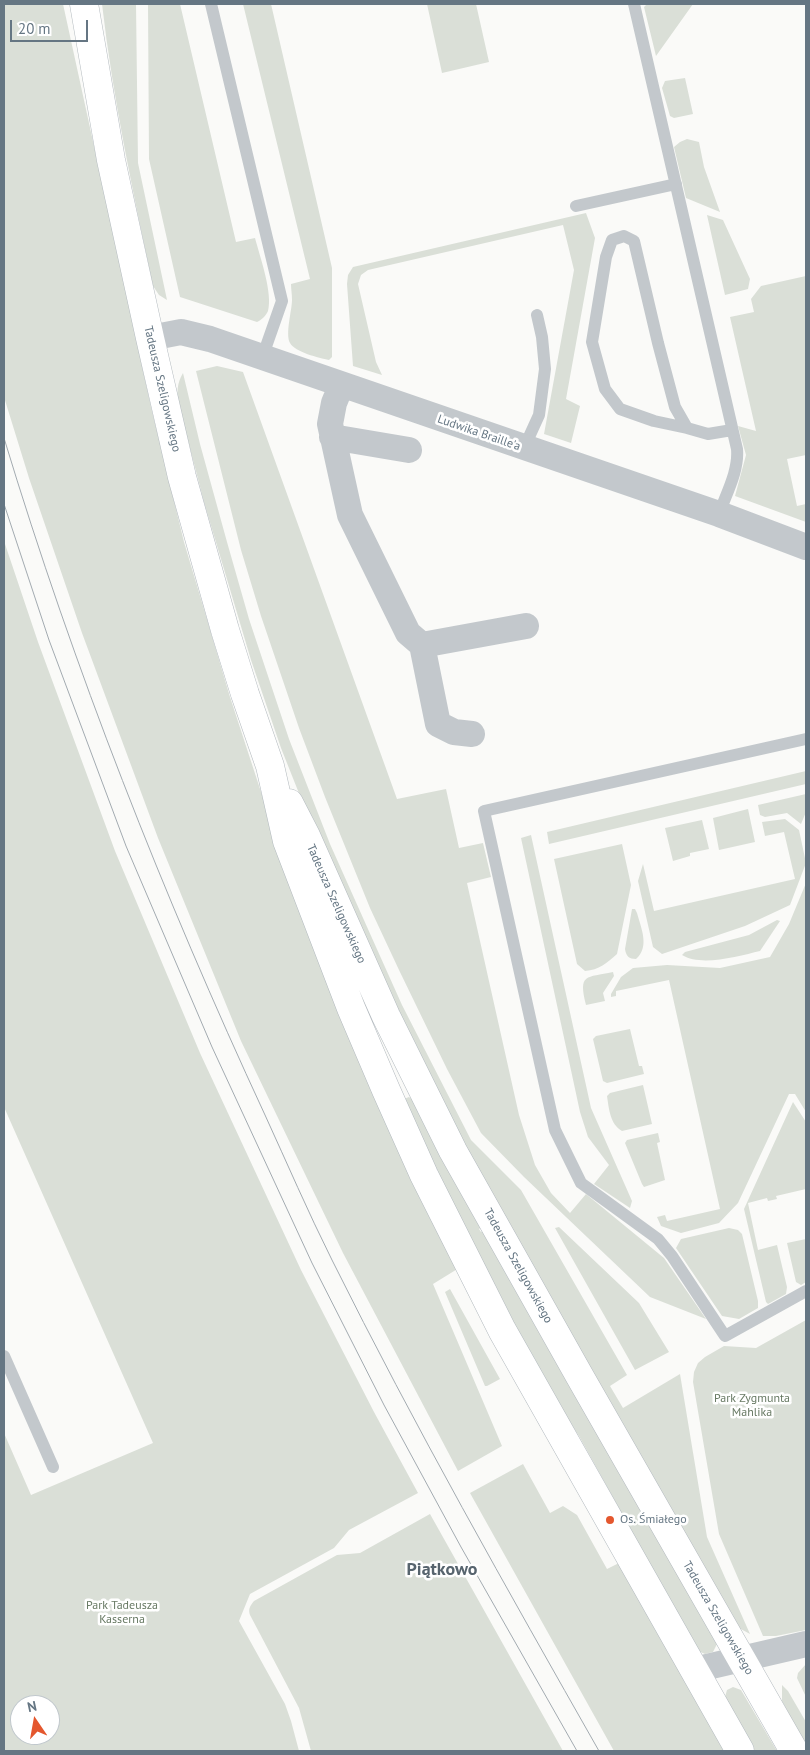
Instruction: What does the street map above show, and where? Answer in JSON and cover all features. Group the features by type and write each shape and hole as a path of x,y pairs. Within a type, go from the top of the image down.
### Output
{"street":[{"name":"Tadeusza Szeligowskiego","path":"84,4 112,160 182,477 208,572 245,694 270,766 287,841 306,892 351,1008 386,1090 424,1174 502,1330 740,1751"},
{"name":"Ludwika Braille'a","path":"150,338 181,332 210,339 341,386 719,514 806,547"},
{"path":"341,386 334,403 330,424 350,515 408,633 422,645 438,724 454,732 472,734"},
{"path":"332,437 409,450"},
{"path":"422,645 526,626"},
{"name":"Tadeusza Szeligowskiego","path":"270,766 306,836 386,1016 454,1151 578,1375 794,1751"},
{"path":"694,1670 806,1644"}],"lane":[{"path":"211,4 282,301 262,358"},
{"path":"634,4 738,458 719,514"},
{"path":"576,206 676,184"},
{"path":"687,428 675,406 634,241 624,236 612,240 606,257 592,342 605,389 620,409 654,421 708,434 732,430"},
{"path":"524,448 539,415 545,369 542,337 536,314"},
{"path":"806,739 484,811 555,1130 581,1183 658,1239 672,1256 725,1336 806,1291"},
{"path":"4,1356 53,1467"}],"green space":[{"path":"4,4 63,4 151,407 184,542 230,697 278,844 459,1268 433,1284 502,1446 458,1471 343,1253 241,1041 158,838 82,633 29,478 4,397"},
{"path":"102,4 136,4 138,163 167,300 159,295 153,286 118,110"},
{"path":"148,4 180,4 236,242 255,238 265,275 269,295 268,311 257,322 180,297 149,159"},
{"path":"243,4 271,4 332,268 332,357 329,360 297,349 290,343 289,339 288,328 292,300 291,284 310,279"},
{"path":"427,4 476,4 489,62 442,73"},
{"path":"647,4 693,4 656,56 644,7"},
{"path":"685,78 693,114 674,118 670,116 662,88 665,81"},
{"path":"687,139 699,142 704,167 720,212 686,198 674,147"},
{"path":"586,213 595,238 566,399 580,406 571,443 544,434 574,270 563,225 368,270 361,275 358,284 376,362 382,375 353,366 347,284 348,275 353,267"},
{"path":"707,215 723,220 750,279 748,289 725,295"},
{"path":"806,276 806,455 787,459 797,506 806,504 806,522 735,496 746,455 738,426 756,431 730,317 754,312 751,299 761,286"},
{"path":"217,366 243,372 397,799 446,789 459,848 483,843 491,877 467,883 519,1115 535,1165 551,1193 570,1213 586,1194 664,1258 706,1319 650,1297 524,1177 481,1133 447,1069 370,908 299,728 261,616 241,550 196,371"},
{"path":"183,373 200,444 249,619 289,739 330,844 402,1005 471,1140 521,1190 627,1375 610,1386 623,1408 680,1374 707,1537 750,1634 739,1628 461,1145 329,869 281,748 251,660 204,502 178,402 178,387"},
{"name":"Park Tadeusza Kasserna","path":"4,541 38,642 115,851 200,1053 301,1270 418,1493 349,1530 334,1548 250,1594 239,1621 285,1704 299,1751 4,1751 4,1433 31,1495 153,1443 4,1107"},
{"path":"806,771 806,784 549,844 547,832"},
{"path":"806,794 806,812 801,824 787,813 765,817 760,815 758,805"},
{"path":"748,809 755,842 719,850 713,818"},
{"path":"785,819 799,830 806,863 790,905 745,926 662,954 653,947 638,881 643,864 654,911 795,879 784,832 765,836 762,822"},
{"path":"702,820 709,849 690,853 690,856 673,861 665,828"},
{"path":"531,835 591,1108 632,1201 630,1208 594,1184 609,1165 588,1137 580,1112 521,838"},
{"path":"622,844 631,885 617,954 599,968 585,971 577,964 554,859"},
{"path":"806,883 806,1112 795,1094 789,1094 738,1203 719,1223 681,1233 661,1226 657,1217 665,1215 667,1221 720,1209 669,980 616,991 616,996 611,997 611,994 621,977 633,968 667,965 720,968 770,957 789,924"},
{"path":"632,909 635,909 637,913 644,943 643,949 636,959 628,957 625,949"},
{"path":"777,920 780,921 760,951 731,958 709,960 699,960 682,955 685,952 749,935"},
{"path":"613,972 614,976 603,993 605,1001 586,1005 583,987 586,979"},
{"path":"630,1029 639,1066 642,1066 644,1074 607,1083 603,1081 593,1039 596,1036"},
{"path":"643,1085 652,1124 622,1131 615,1124 609,1111 607,1096 610,1093"},
{"path":"409,1097 413,1100 482,1227 479,1229 481,1232 485,1230 717,1644 713,1652 705,1654 698,1651 579,1436 532,1366 474,1255 404,1099"},
{"path":"793,1102 806,1122 806,1189 776,1196 777,1199 768,1201 767,1198 748,1203 758,1250 777,1245 787,1287 786,1294 768,1304 744,1209"},
{"path":"658,1133 660,1142 657,1143 665,1180 644,1187 625,1143 627,1140"},
{"path":"559,1227 639,1303 669,1352 635,1370 555,1228"},
{"path":"729,1228 738,1230 742,1234 758,1301 758,1308 739,1319 722,1316 676,1248 681,1239"},
{"path":"806,1239 806,1282 801,1285 796,1282 787,1243"},
{"path":"450,1289 500,1379 487,1386 485,1386 445,1292"},
{"name":"Park Zygmunta Mahlika","path":"806,1320 806,1630 776,1636 763,1636 719,1534 693,1382 694,1372 698,1363 724,1346 756,1348"},
{"path":"523,1464 550,1513 563,1506 577,1515 607,1569 619,1563 724,1751 614,1751 470,1493"},
{"path":"430,1514 563,1751 311,1751 299,1708 250,1615 250,1606 254,1601 337,1555 360,1553"},
{"path":"806,1664 806,1697 797,1678 798,1673"},
{"path":"782,1685 788,1691 806,1722 806,1746 782,1701"},
{"path":"733,1687 741,1690 777,1751 755,1751 725,1697 727,1690"}],"tram line":[{"path":"4,438 60,610 122,781 191,949 314,1224 462,1507 599,1751"},
{"path":"4,504 49,640 126,846 212,1047 312,1263 384,1405 461,1547 577,1751"}],"place":[{"name":"Os. Śmiałego","path":"610,1520"}],"district":[{"name":"Piątkowo","path":"442,1570"}]}
